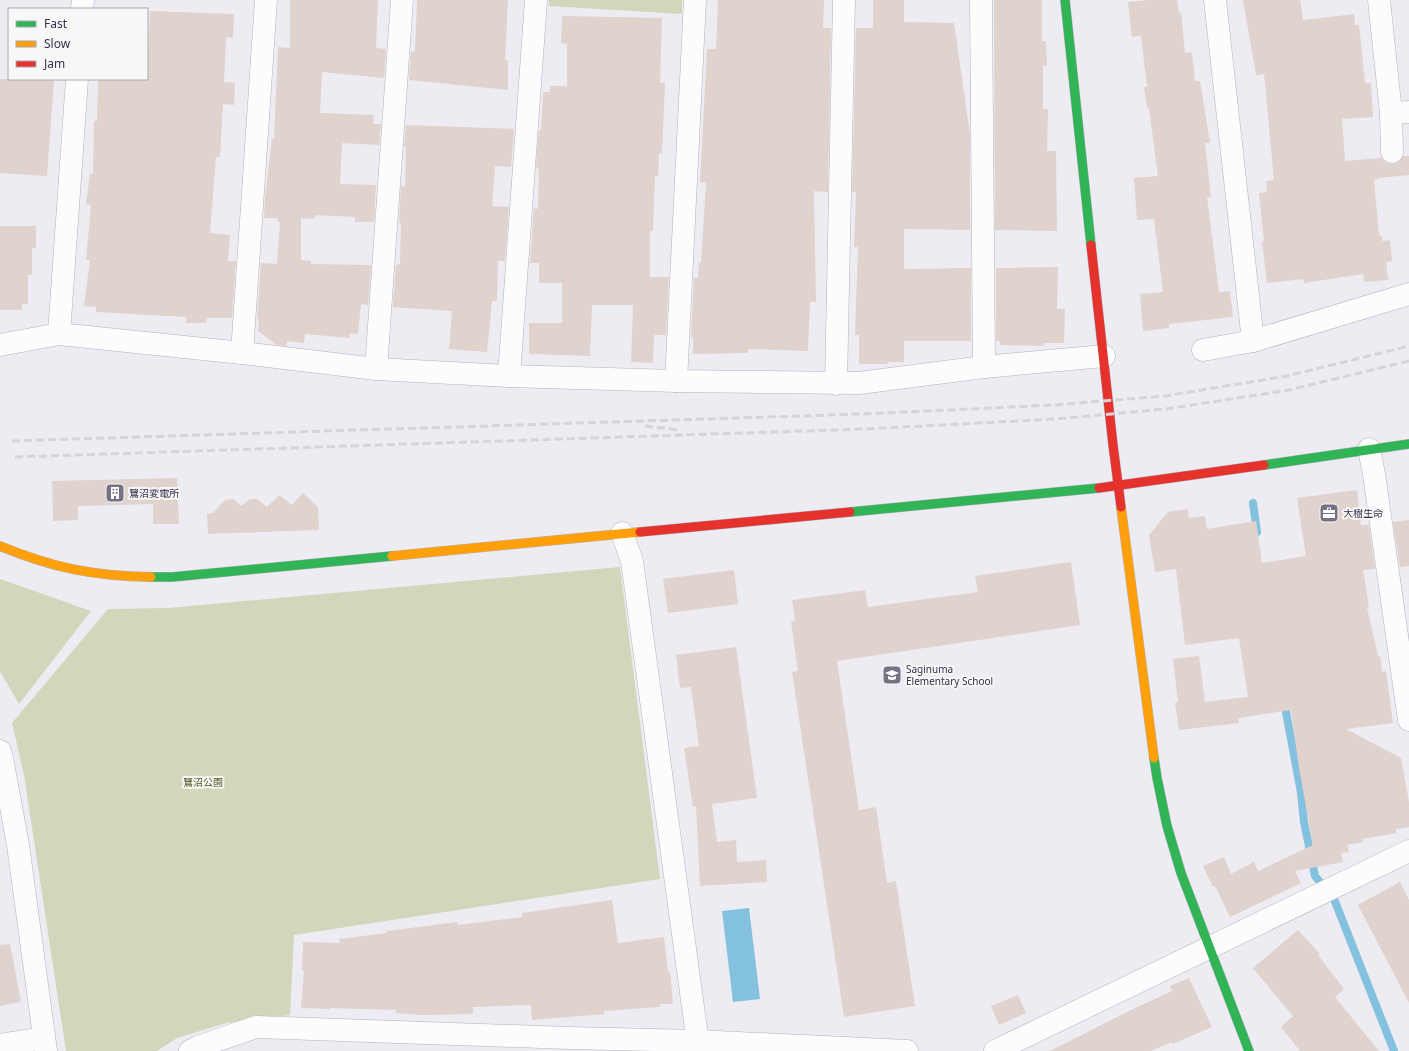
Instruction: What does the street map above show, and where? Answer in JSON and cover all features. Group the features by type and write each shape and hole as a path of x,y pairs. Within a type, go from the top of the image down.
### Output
{"street":[{"path":"242,353 266,0"},
{"path":"376,369 402,0"},
{"path":"509,376 536,0"},
{"path":"676,381 695,0"},
{"path":"836,384 844,0"},
{"path":"980,0 984,368"},
{"path":"1065,0 1118,486 1157,778 1167,826 1181,874 1249,1051"},
{"path":"1215,0 1253,341"},
{"path":"1379,0 1400,112 1392,152"},
{"path":"59,334 77,80"},
{"path":"1203,350 1253,341 1406,289"},
{"path":"0,345 59,334 376,369 509,376 836,384 859,383 984,368 1104,356"},
{"path":"0,546 39,561 88,573 131,577 172,577 1118,486 1409,444"},
{"path":"1369,449 1374,474 1409,720"},
{"path":"622,533 632,561 698,1046"},
{"path":"0,751 18,845 45,1045 0,1045"},
{"path":"995,1051 1409,851"},
{"path":"196,1050 256,1027 569,1045 698,1046 907,1051"}],"green space":[{"path":"549,0 682,0 682,14 549,6"},
{"name":"鷺沼公園","path":"620,567 660,879 294,935 290,1015 226,1023 177,1038 157,1051 66,1051 24,775 12,723 108,609 168,608"},
{"path":"0,579 91,611 19,704 0,671"}],"water":[{"path":"749,908 760,999 733,1002 722,911"}],"building":[{"path":"290,0 378,0 376,48 386,49 384,78 322,72 320,113 374,115 373,124 381,124 379,145 342,143 340,184 376,185 374,222 355,222 355,217 315,215 314,219 301,218 301,260 311,261 311,264 371,265 368,305 361,304 358,334 350,333 350,338 305,334 304,343 287,341 286,346 277,345 258,331 259,319 257,319 261,263 277,264 280,222 278,222 278,218 264,218 272,139 274,139 278,47 290,48"},
{"path":"417,0 508,0 505,60 508,61 508,90 409,80 411,51 415,52"},
{"path":"718,0 824,0 823,28 831,28 828,192 814,191 816,302 810,302 808,351 748,349 748,353 693,354 693,337 691,337 694,278 698,278 699,263 701,263 706,183 700,182 707,49 716,49"},
{"path":"873,0 904,0 904,22 954,23 970,134 970,230 904,229 904,269 971,268 971,341 904,341 904,362 888,362 888,364 859,364 859,335 855,335 858,247 854,247 856,192 852,192 856,28 873,28"},
{"path":"994,0 1042,0 1042,41 1046,41 1047,66 1043,66 1043,109 1048,109 1047,151 1056,151 1057,231 995,230"},
{"path":"1177,0 1179,13 1181,12 1185,53 1192,52 1195,81 1200,81 1210,143 1205,143 1211,197 1207,197 1219,292 1230,291 1233,317 1169,324 1169,328 1143,331 1140,294 1163,292 1154,219 1137,220 1134,178 1158,176 1149,108 1147,108 1144,87 1147,87 1141,36 1132,37 1128,2"},
{"path":"1243,0 1300,0 1303,20 1354,14 1355,25 1359,25 1365,83 1371,83 1373,117 1342,119 1345,161 1381,158 1386,163 1393,164 1399,162 1403,156 1409,156 1409,175 1378,178 1374,180 1379,236 1382,236 1382,241 1390,240 1392,261 1386,262 1388,280 1364,282 1363,274 1304,283 1303,279 1267,283 1262,242 1264,241 1259,193 1267,192 1266,181 1274,180 1264,74 1256,75"},
{"path":"150,11 234,14 233,38 226,37 224,82 235,83 234,105 223,104 220,157 216,157 210,233 230,235 228,261 236,261 232,318 207,318 206,323 186,323 186,317 96,312 96,307 84,306 90,260 86,260 91,205 86,204 90,174 93,174 94,121 97,121 98,80 148,80"},
{"path":"562,16 662,18 660,83 665,83 662,154 659,153 658,176 655,176 653,231 650,231 650,277 669,277 666,335 654,335 653,363 631,362 633,305 592,305 590,356 529,354 529,323 562,323 562,283 539,283 539,263 530,263 534,208 538,209 539,169 536,168 539,130 541,130 543,92 550,92 550,86 567,86 567,44 561,43"},
{"path":"0,79 54,80 47,176 0,173"},
{"path":"406,125 514,129 511,167 495,166 492,206 509,207 505,261 498,261 497,301 492,301 487,352 449,349 452,311 393,307 396,265 400,264 401,223 399,223 401,186 405,187 406,147 404,146"},
{"path":"0,226 36,226 36,248 32,248 32,275 28,275 28,304 22,304 22,310 0,310"},
{"path":"1058,267 1057,309 1065,309 1064,343 1044,343 1044,346 1000,345 1000,341 996,341 996,268"},
{"name":"鷺沼変電所","path":"177,478 179,524 153,524 153,504 78,506 78,520 53,521 52,481"},
{"path":"1357,490 1361,525 1369,525 1375,569 1363,570 1369,607 1367,608 1378,656 1380,656 1382,672 1386,671 1393,723 1346,729 1401,758 1409,802 1409,827 1396,829 1396,833 1362,839 1363,842 1347,845 1349,852 1341,853 1343,862 1295,871 1301,883 1230,917 1215,886 1213,887 1203,866 1224,857 1231,874 1254,862 1258,871 1313,845 1299,768 1291,710 1238,718 1239,723 1179,730 1175,703 1178,702 1173,659 1199,656 1205,702 1248,697 1239,638 1185,645 1176,569 1155,572 1149,535 1168,512 1188,509 1189,518 1205,516 1207,529 1256,521 1262,563 1306,556 1297,498"},
{"path":"303,493 318,507 319,530 208,534 207,514 213,513 225,500 234,499 241,506 250,499 257,499 267,507 279,495 292,505"},
{"path":"1409,520 1409,566 1400,567 1393,522"},
{"path":"1071,562 1080,625 837,661 859,810 876,807 887,883 896,881 915,1006 844,1017 792,672 798,671 791,622 795,621 792,600 865,590 868,607 978,592 975,576"},
{"path":"734,570 738,604 668,613 663,579"},
{"path":"736,647 757,798 712,804 717,842 736,840 737,862 766,860 767,882 700,886 696,806 693,807 684,748 699,746 691,687 680,688 676,655"},
{"path":"1400,882 1409,900 1409,1003 1358,905"},
{"path":"612,900 618,943 664,937 668,972 670,972 673,1004 660,1004 660,1007 604,1011 604,1014 532,1020 531,1005 473,1007 473,1014 422,1015 396,1013 396,1010 301,1008 304,971 302,971 303,942 340,943 339,939 387,933 387,931 457,922 458,925 522,917 522,913"},
{"path":"1298,930 1320,954 1318,955 1344,989 1335,997 1379,1051 1300,1051 1281,1027 1293,1016 1253,968"},
{"path":"10,944 21,1002 0,1006 0,945"},
{"path":"1189,978 1212,1027 1173,1044 1172,1042 1151,1051 1050,1051 1172,991 1170,986"},
{"path":"1018,995 1026,1013 999,1025 991,1006"}],"waterway":[{"path":"1253,503 1257,532"},
{"path":"1284,701 1301,793 1304,822 1315,876 1334,899 1394,1051"}],"railway":[{"path":"12,441 863,414 1054,405 1165,396 1287,376 1409,346"},
{"path":"15,457 865,429 1056,419 1166,409 1289,390 1409,361"},
{"path":"645,426 679,430"}],"traffic: fast":[{"path":"1065,0 1091,245"},
{"path":"1264,465 1409,444"},
{"path":"850,512 1099,488"},
{"path":"151,577 172,577 392,556"},
{"path":"1154,758 1167,826 1181,873 1249,1051"}],"traffic: slow":[{"path":"1121,507 1154,758"},
{"path":"392,556 640,532"},
{"path":"0,546 38,560 92,573 151,577"}],"traffic: jam":[{"path":"1091,245 1121,507"},
{"path":"1099,488 1264,465"},
{"path":"640,532 850,512"}],"place":[{"name":"鷺沼変電所","path":"115,493"},
{"name":"大樹生命","path":"1329,513"},
{"name":"Saginuma Elementary School","path":"892,675"}]}
